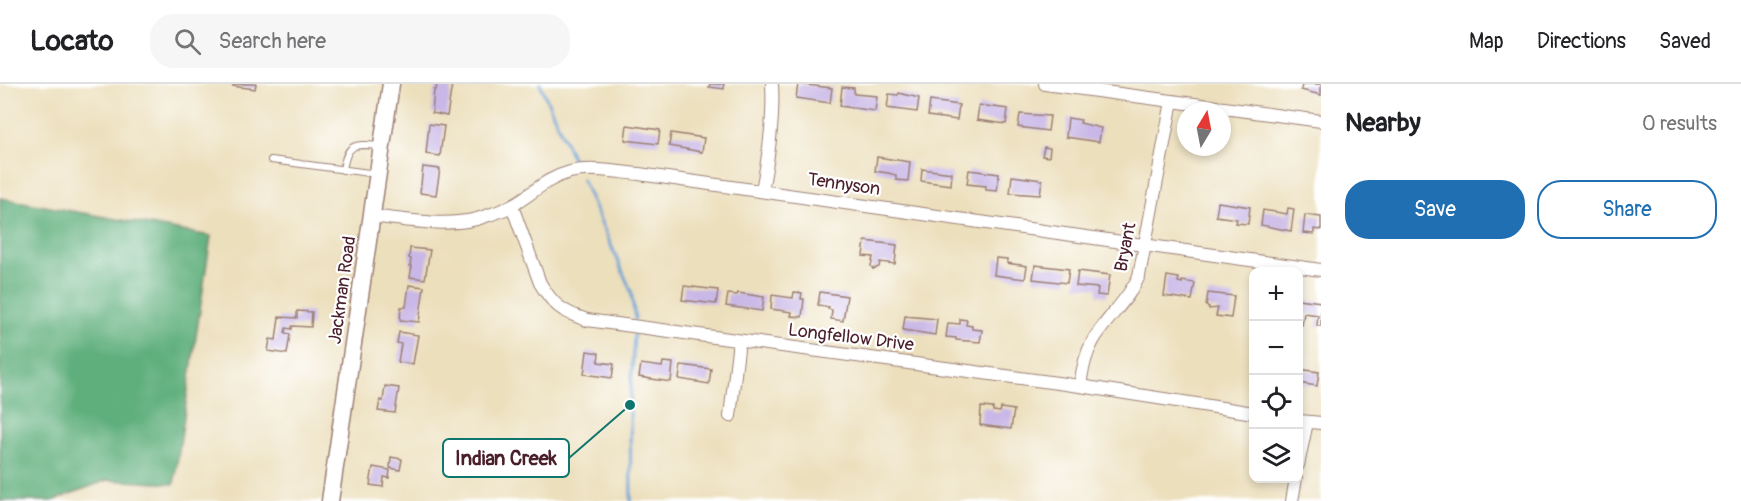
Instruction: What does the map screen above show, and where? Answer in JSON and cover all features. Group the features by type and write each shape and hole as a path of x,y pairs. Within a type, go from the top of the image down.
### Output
{"street":[{"name":"Jackman Road","path":"330,501 391,84"},
{"path":"762,190 774,111 772,84"},
{"path":"1045,84 1321,121"},
{"name":"Bryant","path":"1080,386 1083,368 1093,340 1125,300 1139,276 1143,245 1172,101"},
{"name":"Tennyson","path":"372,216 434,222 474,220 512,206 523,196 553,178 572,172 588,171 639,174 762,190 1321,270"},
{"name":"Longfellow Drive","path":"512,206 540,283 555,305 586,320 1080,386 1249,412"},
{"path":"730,416 739,341"},
{"path":"1303,421 1321,423"},
{"path":"1292,501 1295,483"}],"lane":[{"path":"343,170 346,153 351,147 382,146"},
{"path":"271,160 378,174"}],"green space":[{"path":"0,198 211,236 174,484 107,480 52,501 0,501"}],"building":[{"path":"233,84 256,84 255,89 233,86"},
{"path":"437,84 452,84 447,116 432,113 434,90"},
{"path":"710,84 724,84 724,89 709,87"},
{"path":"798,84 832,88 830,103 796,98"},
{"path":"1302,84 1321,84 1321,95 1301,90"},
{"path":"842,87 854,88 854,94 877,96 875,111 840,106"},
{"path":"899,93 919,98 917,112 887,108 889,94 898,95"},
{"path":"930,101 959,105 957,120 928,116"},
{"path":"979,105 1008,109 1006,124 977,120"},
{"path":"1020,114 1050,116 1048,131 1018,127"},
{"path":"1068,118 1081,120 1080,123 1101,128 1099,142 1066,137"},
{"path":"429,124 444,126 440,156 426,154"},
{"path":"627,125 660,130 658,144 625,140"},
{"path":"671,133 704,138 702,152 669,146"},
{"path":"1044,147 1050,148 1049,157 1042,156"},
{"path":"877,157 910,162 908,181 896,180 896,175 875,171"},
{"path":"423,167 440,169 436,195 420,193"},
{"path":"922,169 952,173 951,185 921,181"},
{"path":"969,170 999,174 997,191 986,190 986,186 967,184"},
{"path":"1012,176 1042,180 1040,195 1010,193"},
{"path":"1218,202 1250,207 1248,224 1236,223 1237,219 1216,216"},
{"path":"1288,208 1294,209 1291,231 1261,225 1263,210 1287,214"},
{"path":"1305,215 1321,217 1321,230 1314,229 1314,234 1303,233"},
{"path":"865,241 897,245 895,264 880,262 879,267 873,269 871,266 873,257 863,256"},
{"path":"410,248 430,250 425,279 410,277 412,266 410,266 411,259 409,258"},
{"path":"996,258 1007,259 1007,263 1027,266 1025,279 994,275"},
{"path":"1035,265 1069,269 1067,283 1033,279"},
{"path":"1078,271 1110,275 1107,296 1097,295 1098,288 1076,286"},
{"path":"1167,276 1179,278 1178,282 1182,283 1182,281 1195,283 1192,300 1164,296"},
{"path":"409,285 424,287 419,322 400,320 401,307 406,307"},
{"path":"684,286 718,290 716,304 682,300"},
{"path":"794,292 802,293 801,299 804,299 802,317 791,316 792,312 771,309 772,295 793,298"},
{"path":"820,292 847,296 843,321 831,319 832,310 828,309 829,307 818,305"},
{"path":"738,293 764,297 762,311 726,306 728,294 737,295"},
{"path":"1208,293 1234,296 1231,318 1216,316 1218,308 1209,309 1206,306"},
{"path":"1303,300 1321,302 1321,326 1317,326 1318,315 1304,313 1303,319"},
{"path":"297,311 312,312 311,327 286,328 285,333 290,334 287,354 268,351 270,339 276,340 279,317 297,318"},
{"path":"905,316 937,319 935,335 903,330"},
{"path":"960,319 967,320 966,325 972,326 972,329 982,330 980,342 946,337 948,323 960,324"},
{"path":"399,332 418,335 413,364 398,362 401,344 397,343"},
{"path":"587,351 599,353 598,362 614,364 612,378 584,374"},
{"path":"663,362 673,363 671,382 639,377 641,364 662,367"},
{"path":"681,365 711,369 709,384 679,379"},
{"path":"1303,370 1319,372 1317,386 1303,384"},
{"path":"385,386 399,388 395,413 378,411 380,400 383,401"},
{"path":"981,407 993,408 993,411 1000,412 1001,408 1014,410 1011,429 980,425"},
{"path":"391,457 402,459 400,470 390,468"},
{"path":"373,467 390,470 389,478 384,477 383,487 370,485"}],"waterway":[{"path":"540,84 575,164"},
{"path":"582,179 631,291 635,319"},
{"path":"631,501 630,405 634,335"}],"place":[{"name":"Indian Creek","path":"630,405"}]}
